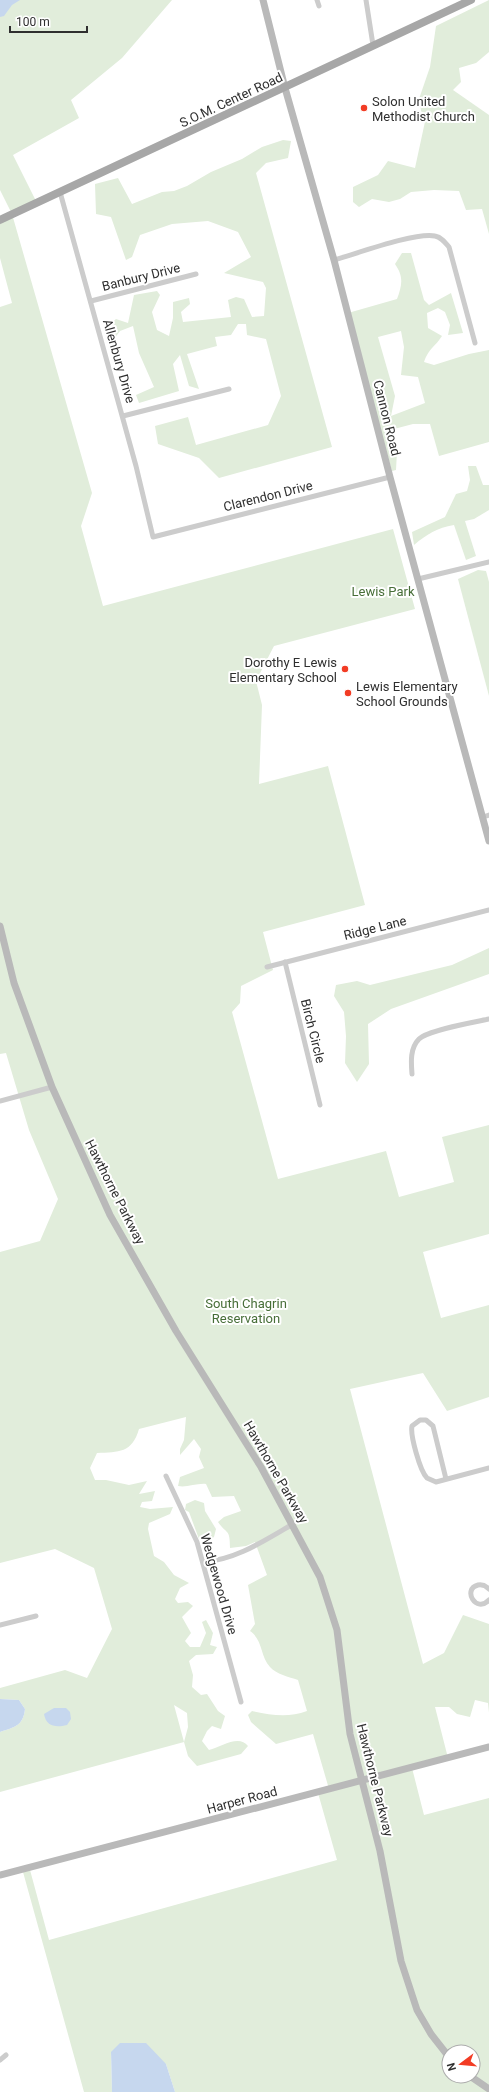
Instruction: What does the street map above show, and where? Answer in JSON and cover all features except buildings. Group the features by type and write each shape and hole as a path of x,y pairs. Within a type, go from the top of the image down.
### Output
{"main road":[{"name":"S.O.M. Center Road","path":"0,220 471,0"}],"street":[{"name":"Cannon Road","path":"263,0 285,88 334,260 390,477 486,816 489,841"},
{"path":"317,0 319,6"},
{"path":"366,0 373,45"},
{"name":"Allenbury Drive","path":"60,192 123,416 153,537"},
{"path":"334,260 420,236 436,236 444,240 449,247 475,343"},
{"name":"Banbury Drive","path":"90,301 196,274"},
{"path":"123,416 229,389"},
{"name":"Clarendon Drive","path":"153,537 390,477"},
{"path":"418,579 489,562"},
{"name":"Ridge Lane","path":"267,967 489,910"},
{"name":"Hawthorne Parkway","path":"0,926 14,983 52,1087 110,1215 176,1331 258,1461 320,1577 337,1630 347,1713 361,1781 380,1851 392,1920 408,1986 417,2010 431,2034 441,2047"},
{"name":"Birch Circle","path":"285,962 320,1104"},
{"path":"412,1074 411,1062 413,1048 420,1038 432,1033 489,1019"},
{"path":"0,1101 52,1087"},
{"path":"446,1479 433,1426 426,1420 416,1421 412,1426 412,1433 423,1474 432,1481 446,1479 489,1468"},
{"name":"Wedgewood Drive","path":"166,1476 197,1542 241,1702"},
{"path":"203,1562 213,1561 238,1554 293,1524"},
{"path":"489,1589 486,1586 479,1585 473,1588 471,1594 472,1600 478,1604 484,1604 489,1600"},
{"path":"0,1625 36,1616"},
{"name":"Harper Road","path":"0,1876 489,1747"},
{"path":"0,2060 6,2054"}],"green space":[{"path":"0,0 172,0 122,58 71,100 79,118 13,155 37,203 12,214 0,190"},
{"path":"489,0 489,52 476,63 459,68 461,82 453,90 489,115 489,234 482,209 466,210 459,191 434,190 411,192 400,199 389,202 372,199 359,207 353,202 353,187 378,175 388,161 415,168 426,117 421,111 419,99 430,67 436,26"},
{"path":"283,140 291,141 288,158 266,163 256,173 332,447 219,478 199,458 158,444 155,426 188,417 196,445 268,425 281,396 266,339 247,335 246,324 238,324 231,335 215,337 217,346 187,354 199,389 189,386 180,355 173,364 179,391 139,403 136,395 154,387 139,353 133,326 120,331 111,343 109,325 116,319 128,323 134,295 157,291 160,295 152,312 157,330 169,336 173,318 173,302 189,298 190,304 181,312 183,322 231,317 228,300 236,297 244,299 252,317 264,316 266,288 263,282 224,273 251,257 238,232 208,221 172,224 140,235 132,257 126,260 111,217 96,214 95,184 118,178 132,204 162,192 174,191 187,186 211,172 242,159 262,147"},
{"path":"12,214 92,493 81,526 103,606 393,529 415,609 274,646 256,681 262,705 259,784 328,766 365,905 263,932 273,970 241,986 240,1003 232,1012 278,1179 386,1151 399,1197 454,1182 442,1137 489,1125 489,1234 423,1252 441,1318 489,1305 489,1397 447,1411 423,1373 350,1389 423,1664 444,1653 463,1615 489,1624 489,1713 488,1703 475,1700 470,1717 457,1714 449,1707 435,1707 448,1758 412,1768 424,1815 489,1798 489,2092 175,2092 166,2064 111,2052 112,2092 84,2092 23,1872 30,1870 49,1940 337,1860 318,1793 329,1789 313,1734 276,1744 251,1722 248,1715 252,1711 273,1715 293,1715 307,1711 298,1680 279,1673 270,1667 264,1658 257,1639 250,1631 255,1624 248,1585 267,1575 255,1542 246,1546 230,1548 229,1534 218,1522 224,1517 241,1511 234,1496 212,1497 206,1484 178,1486 180,1477 204,1468 199,1457 201,1449 194,1439 180,1455 180,1449 184,1440 186,1417 139,1429 133,1443 124,1450 97,1453 90,1468 95,1480 106,1480 129,1485 147,1481 139,1494 155,1491 152,1501 142,1502 140,1507 150,1509 173,1507 170,1514 149,1523 148,1529 154,1556 164,1562 174,1575 189,1583 180,1588 175,1599 178,1603 188,1602 193,1606 182,1617 191,1633 185,1641 190,1647 200,1647 206,1633 202,1622 206,1620 213,1633 210,1645 217,1647 213,1654 196,1655 189,1661 193,1675 192,1687 201,1695 207,1694 218,1711 225,1716 221,1729 212,1726 207,1731 202,1741 209,1750 235,1741 240,1741 248,1746 241,1754 197,1766 188,1756 184,1742 0,1792 0,1732 17,1725 24,1715 25,1709 19,1700 0,1699 0,1688 65,1670 87,1678 112,1629 94,1568 55,1549 0,1563 0,1252 40,1241 58,1199 29,1130 6,1053 0,1054 0,307 12,303 0,258 0,220","holes":["174,1705 187,1713 188,1727 184,1742"]},
{"path":"402,253 411,253 424,300 429,305 451,293 463,333 448,335 450,325 445,312 438,308 427,313 428,328 442,336 430,351 424,362 434,365 469,354 489,350 489,442 439,456 430,424 413,424 394,429 397,452 396,470 392,471 348,313 397,299 401,277 395,264","holes":["401,331 404,347 401,375 418,377 425,403 391,416 395,396 378,337"]},
{"path":"468,466 476,466 483,485 489,485 489,510 474,519 465,521 476,556 466,560 454,525 432,532 414,545 412,532 445,517 456,494 467,491 470,480"},
{"path":"478,570 486,571 489,582 489,696 458,579"},
{"path":"489,948 489,974 391,1009 368,1024 369,1064 357,1082 345,1063 346,1036 344,1012 334,996 336,985 357,981 370,985 452,965"},
{"path":"195,1500 204,1503 205,1511 216,1529 214,1537 207,1541 199,1539 189,1512 185,1510 186,1504"}],"water":[{"path":"0,0 20,0 12,5 4,16 0,17"},
{"path":"0,1699 19,1700 25,1709 22,1719 17,1725 0,1732"},
{"path":"54,1708 66,1708 70,1712 71,1719 67,1725 55,1726 49,1724 44,1714"},
{"path":"120,2043 146,2043 166,2064 175,2092 112,2092 111,2052"}],"place":[{"name":"Solon United Methodist Church","path":"364,108"},
{"name":"Dorothy E Lewis Elementary School","path":"345,669"},
{"name":"Lewis Elementary School Grounds","path":"348,693"}],"park label":[{"name":"Lewis Park","path":"383,591"},
{"name":"South Chagrin Reservation","path":"246,1310"}]}
